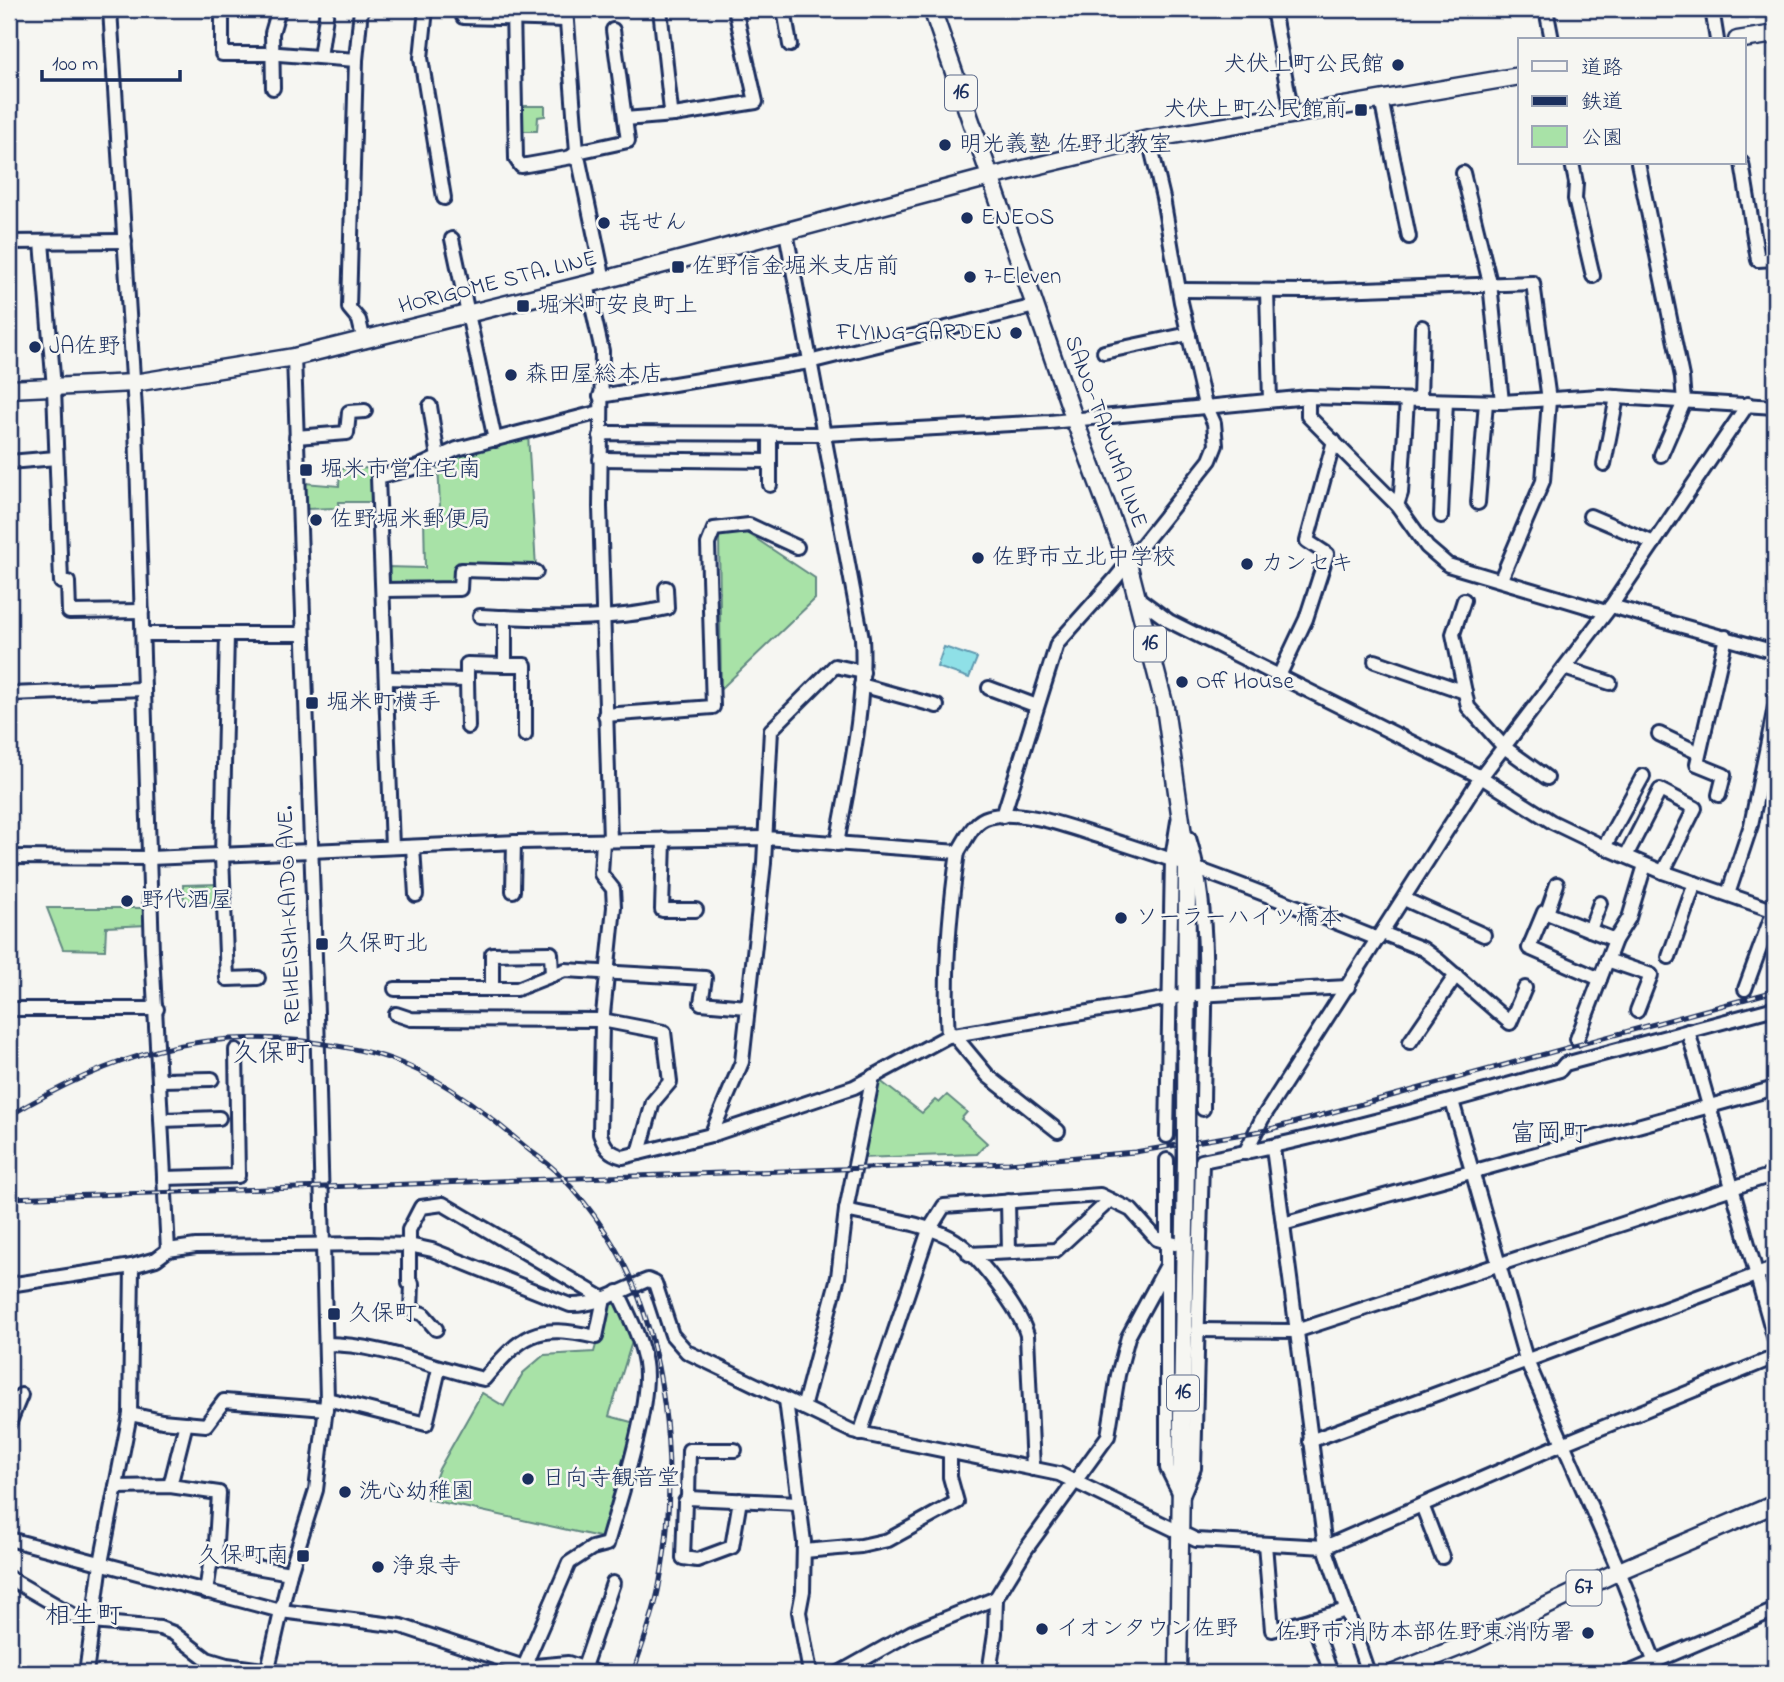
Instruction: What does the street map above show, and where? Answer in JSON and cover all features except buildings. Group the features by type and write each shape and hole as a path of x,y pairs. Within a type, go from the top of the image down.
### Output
{"main road":[{"name":"SANO-TANUMA LINE","path":"932,9 1075,421 1128,563 1165,707 1186,863 1182,1497"},
{"path":"1746,39 1775,34"},
{"path":"990,177 1149,139 1518,76"},
{"name":"HORIGOME STA. LINE","path":"9,389 134,383 294,358 604,280 990,177"},
{"name":"16","path":"1178,1673 1182,1497"},
{"name":"67","path":"1394,1673 1472,1642 1619,1571 1775,1504"}],"street":[{"path":"110,9 134,383 150,858 168,1250"},
{"path":"222,9 222,54 272,54 356,60"},
{"path":"273,88 272,33 279,9"},
{"path":"320,57 327,9"},
{"path":"361,9 356,60 349,308 359,320 364,341"},
{"path":"426,9 421,58 444,198"},
{"path":"660,9 671,111 674,115"},
{"path":"625,119 674,115 756,102 734,9"},
{"path":"784,9 790,45"},
{"path":"1273,9 1292,114"},
{"path":"1546,9 1552,38"},
{"path":"1712,9 1717,38"},
{"path":"513,14 516,159 522,166 628,141 613,30"},
{"path":"463,17 566,15 574,154 579,161 604,280"},
{"path":"1381,99 1409,237"},
{"path":"1003,816 1062,635 1128,563 1210,460 1216,445 1189,334 1149,139"},
{"path":"1572,164 1576,183 1575,199 1593,276"},
{"path":"1639,164 1682,377 1684,402 1661,455"},
{"path":"1742,164 1758,261 1775,259"},
{"path":"1462,173 1490,283 1502,402"},
{"path":"786,232 862,638 862,678 837,844"},
{"path":"453,239 495,440"},
{"path":"9,242 125,241"},
{"path":"42,242 54,388 61,582 68,582 69,612 142,611"},
{"path":"1181,290 1267,291 1490,283 1533,284 1549,400 1543,481 1501,579"},
{"path":"587,284 602,351 600,459 606,841 601,874 613,889 614,898 602,1020 600,1134 605,1148 623,1157 711,1135 854,1087 951,1035 1174,997"},
{"path":"1267,291 1270,400"},
{"path":"600,396 809,362 1035,306"},
{"path":"1397,505 1401,493 1422,327"},
{"path":"1104,352 1189,334"},
{"name":"REIHEISHI-KAIDO AVE.","path":"268,1672 290,1573 316,1490 326,1404 294,358"},
{"path":"1308,397 1308,416 1397,505 1427,547 1448,565 1775,652"},
{"path":"600,436 608,433 824,434 1075,421 1308,397 1486,402 1617,397 1775,407"},
{"path":"1604,464 1617,397"},
{"path":"1441,516 1446,401"},
{"path":"1478,503 1486,402"},
{"path":"1245,1153 1262,1119 1481,777 1609,609 1748,404"},
{"path":"430,406 438,458"},
{"path":"296,437 346,433 348,412 365,411"},
{"path":"393,848 378,477 418,467 457,449 600,412"},
{"path":"770,433 770,485"},
{"path":"1279,676 1306,619 1327,554 1307,541 1335,441"},
{"path":"9,462 56,458"},
{"path":"600,459 770,461"},
{"path":"1590,516 1654,543"},
{"path":"605,715 713,707 708,544 714,528 749,525 797,547"},
{"path":"383,590 460,589 461,570 536,572"},
{"path":"480,616 648,612 667,608 666,588"},
{"path":"1138,598 1169,621 1481,777 1552,822 1604,848 1663,872 1775,910 1745,989"},
{"path":"1464,600 1453,634 1468,707 1504,747 1547,779"},
{"path":"505,617 505,665"},
{"path":"143,634 303,634"},
{"path":"227,634 222,856 228,979 258,978"},
{"path":"1719,795 1724,775 1697,764 1726,637"},
{"path":"1375,661 1465,692"},
{"path":"468,727 467,664 525,665 525,735"},
{"path":"711,1135 742,1062 765,838 771,730 835,666 937,706"},
{"path":"1564,668 1610,683"},
{"path":"386,678 467,680"},
{"path":"989,688 1037,706"},
{"path":"9,694 144,689"},
{"path":"1728,894 1751,825 1775,707"},
{"path":"1658,734 1699,753"},
{"path":"1604,848 1643,776"},
{"path":"1626,856 1660,790 1695,808 1663,872"},
{"path":"1058,1131 988,1076 951,1035 945,985 948,919 958,852 976,822 990,816 1054,822 1186,863 1380,936 1423,949 1510,1023 1525,988"},
{"path":"9,857 150,858 514,842 765,838 958,852"},
{"path":"664,839 662,910 696,910"},
{"path":"513,891 514,842"},
{"path":"413,846 416,895"},
{"path":"1186,863 1204,938 1200,995 1203,1109"},
{"path":"1167,1136 1174,997 1186,863"},
{"path":"1577,1039 1615,940 1629,918 1645,865"},
{"path":"1669,957 1695,883"},
{"path":"1547,913 1557,884"},
{"path":"1404,899 1484,935"},
{"path":"1590,930 1600,903"},
{"path":"1600,979 1529,948 1544,912 1615,940"},
{"path":"492,989 492,954 551,953 552,975"},
{"path":"1607,960 1651,975 1637,1011"},
{"path":"395,989 517,989 565,970 705,978 701,1003 747,1007"},
{"path":"1410,1042 1456,975"},
{"path":"1200,995 1348,987"},
{"path":"1182,1497 1195,1468 1197,1245 1202,1161 1273,1148 1452,1101 1560,1070 1565,1064 1775,1008"},
{"path":"9,1009 157,1009"},
{"path":"396,1014 411,1019 602,1020 664,1032 670,1082 653,1102 639,1153"},
{"path":"1688,1031 1775,1340"},
{"path":"164,1178 238,1176 236,1050"},
{"path":"803,1408 838,1278 846,1210 873,1076"},
{"path":"160,1080 212,1079"},
{"path":"1283,1224 1775,1088"},
{"path":"1452,1101 1525,1359 1619,1571 1657,1667"},
{"path":"162,1121 219,1118"},
{"path":"1273,1148 1325,1547 1367,1673"},
{"path":"1167,1160 1171,1244 1166,1267 1167,1468 1182,1497"},
{"path":"1197,1330 1297,1331 1775,1174"},
{"path":"860,1434 929,1230 944,1206 1100,1195 1131,1210 1157,1239 1171,1244"},
{"path":"969,1254 1056,1250 1110,1200"},
{"path":"1008,1201 1009,1252"},
{"path":"436,1329 423,1314 411,1310 409,1230 421,1207 443,1204 604,1299"},
{"path":"846,1210 929,1230 956,1241 1000,1287 1022,1317 1027,1335 1033,1469"},
{"path":"9,1285 132,1266 156,1259 168,1250 196,1246 323,1245 409,1245 432,1251 570,1305 584,1306 648,1280 655,1283 678,1344 687,1352 860,1434 1059,1474 1196,1540 1325,1547 1562,1444 1775,1357"},
{"path":"86,1673 101,1563 130,1414 132,1266"},
{"path":"989,1673 996,1598 1027,1549 1108,1436 1118,1375 1128,1337 1166,1267"},
{"path":"1310,1441 1775,1268"},
{"path":"524,1667 569,1563 592,1548 607,1544 623,1486 645,1396 646,1377 640,1340 618,1293"},
{"path":"326,1344 351,1344 377,1349 439,1369 484,1379 525,1338 538,1332 568,1331 596,1337 604,1299"},
{"path":"130,1414 206,1424 224,1401 326,1404 426,1424 439,1369"},
{"path":"9,1424 21,1395"},
{"path":"786,1400 804,1551 799,1612 810,1673"},
{"path":"170,1486 186,1423"},
{"path":"735,1450 689,1450 683,1558 697,1560 732,1547 740,1500"},
{"path":"804,1551 888,1540 957,1502 950,1477 950,1453"},
{"path":"116,1487 170,1486 219,1493 215,1560 210,1565 206,1592"},
{"path":"688,1498 799,1503"},
{"path":"1422,1504 1442,1557"},
{"path":"9,1539 281,1611 401,1626 524,1667 568,1663 598,1673"},
{"path":"1265,1544 1272,1630 1347,1610"},
{"path":"215,1560 290,1573"},
{"path":"9,1578 73,1615 92,1622 160,1628 173,1633 207,1659 268,1672 286,1673"},
{"path":"584,1667 612,1583"},
{"path":"839,1673 912,1632 996,1598"},
{"path":"1628,1673 1657,1667 1775,1610"},
{"path":"1312,1619 1331,1673"}],"green space":[{"path":"523,106 545,106 545,116 538,117 537,131 523,131"},
{"path":"528,434 536,568 458,568 457,586 386,587 386,567 425,568 424,516 440,507 438,463"},
{"path":"374,468 376,502 339,502 338,508 306,509 305,483 339,486 340,469"},
{"path":"746,532 815,578 815,599 721,689 719,534"},
{"path":"219,884 219,902 184,903 183,885"},
{"path":"47,908 147,908 147,925 106,927 105,950 63,949"},
{"path":"879,1080 922,1113 935,1100 939,1103 947,1095 967,1112 961,1119 987,1143 977,1154 860,1158 875,1084"},
{"path":"619,1300 634,1335 609,1416 635,1423 604,1538 427,1499 439,1469 482,1393 504,1406 523,1373 544,1355 594,1352 608,1303"}],"water":[{"path":"944,647 977,658 969,678 937,667"}],"railway":[{"path":"9,1198 1009,1163 1135,1152 1267,1130 1775,991"},
{"path":"9,1116 83,1077 157,1051 234,1039 318,1043 360,1050 391,1059 436,1080 468,1101 552,1167 595,1216 632,1281 650,1332 664,1404 669,1478 665,1551 654,1608 633,1673"}],"place":[{"name":"犬伏上町公民館","path":"1398,65"},
{"name":"犬伏上町公民館前","path":"1361,110"},
{"name":"明光義塾 佐野北教室","path":"945,145"},
{"name":"ENEOS","path":"967,218"},
{"name":"㐂せん","path":"604,223"},
{"name":"佐野信金堀米支店前","path":"678,267"},
{"name":"7-Eleven","path":"970,277"},
{"name":"堀米町安良町上","path":"523,306"},
{"name":"FLYING-GARDEN","path":"1016,333"},
{"name":"JA佐野","path":"35,347"},
{"name":"森田屋総本店","path":"511,375"},
{"name":"堀米市営住宅南","path":"306,470"},
{"name":"佐野堀米郵便局","path":"316,520"},
{"name":"佐野市立北中学校","path":"978,558"},
{"name":"カンセキ","path":"1247,564"},
{"name":"Off House","path":"1182,682"},
{"name":"堀米町横手","path":"312,703"},
{"name":"野代酒屋","path":"127,901"},
{"name":"ソーラーハイツ橋本","path":"1121,918"},
{"name":"久保町北","path":"322,944"},
{"name":"久保町","path":"334,1314"},
{"name":"日向寺観音堂","path":"528,1479"},
{"name":"洗心幼稚園","path":"345,1492"},
{"name":"久保町南","path":"303,1556"},
{"name":"浄泉寺","path":"378,1567"},
{"name":"イオンタウン佐野","path":"1042,1629"},
{"name":"佐野市消防本部佐野東消防署","path":"1588,1633"}],"district":[{"name":"久保町","path":"271,1055"},
{"name":"富岡町","path":"1549,1135"},
{"name":"相生町","path":"84,1617"}]}
